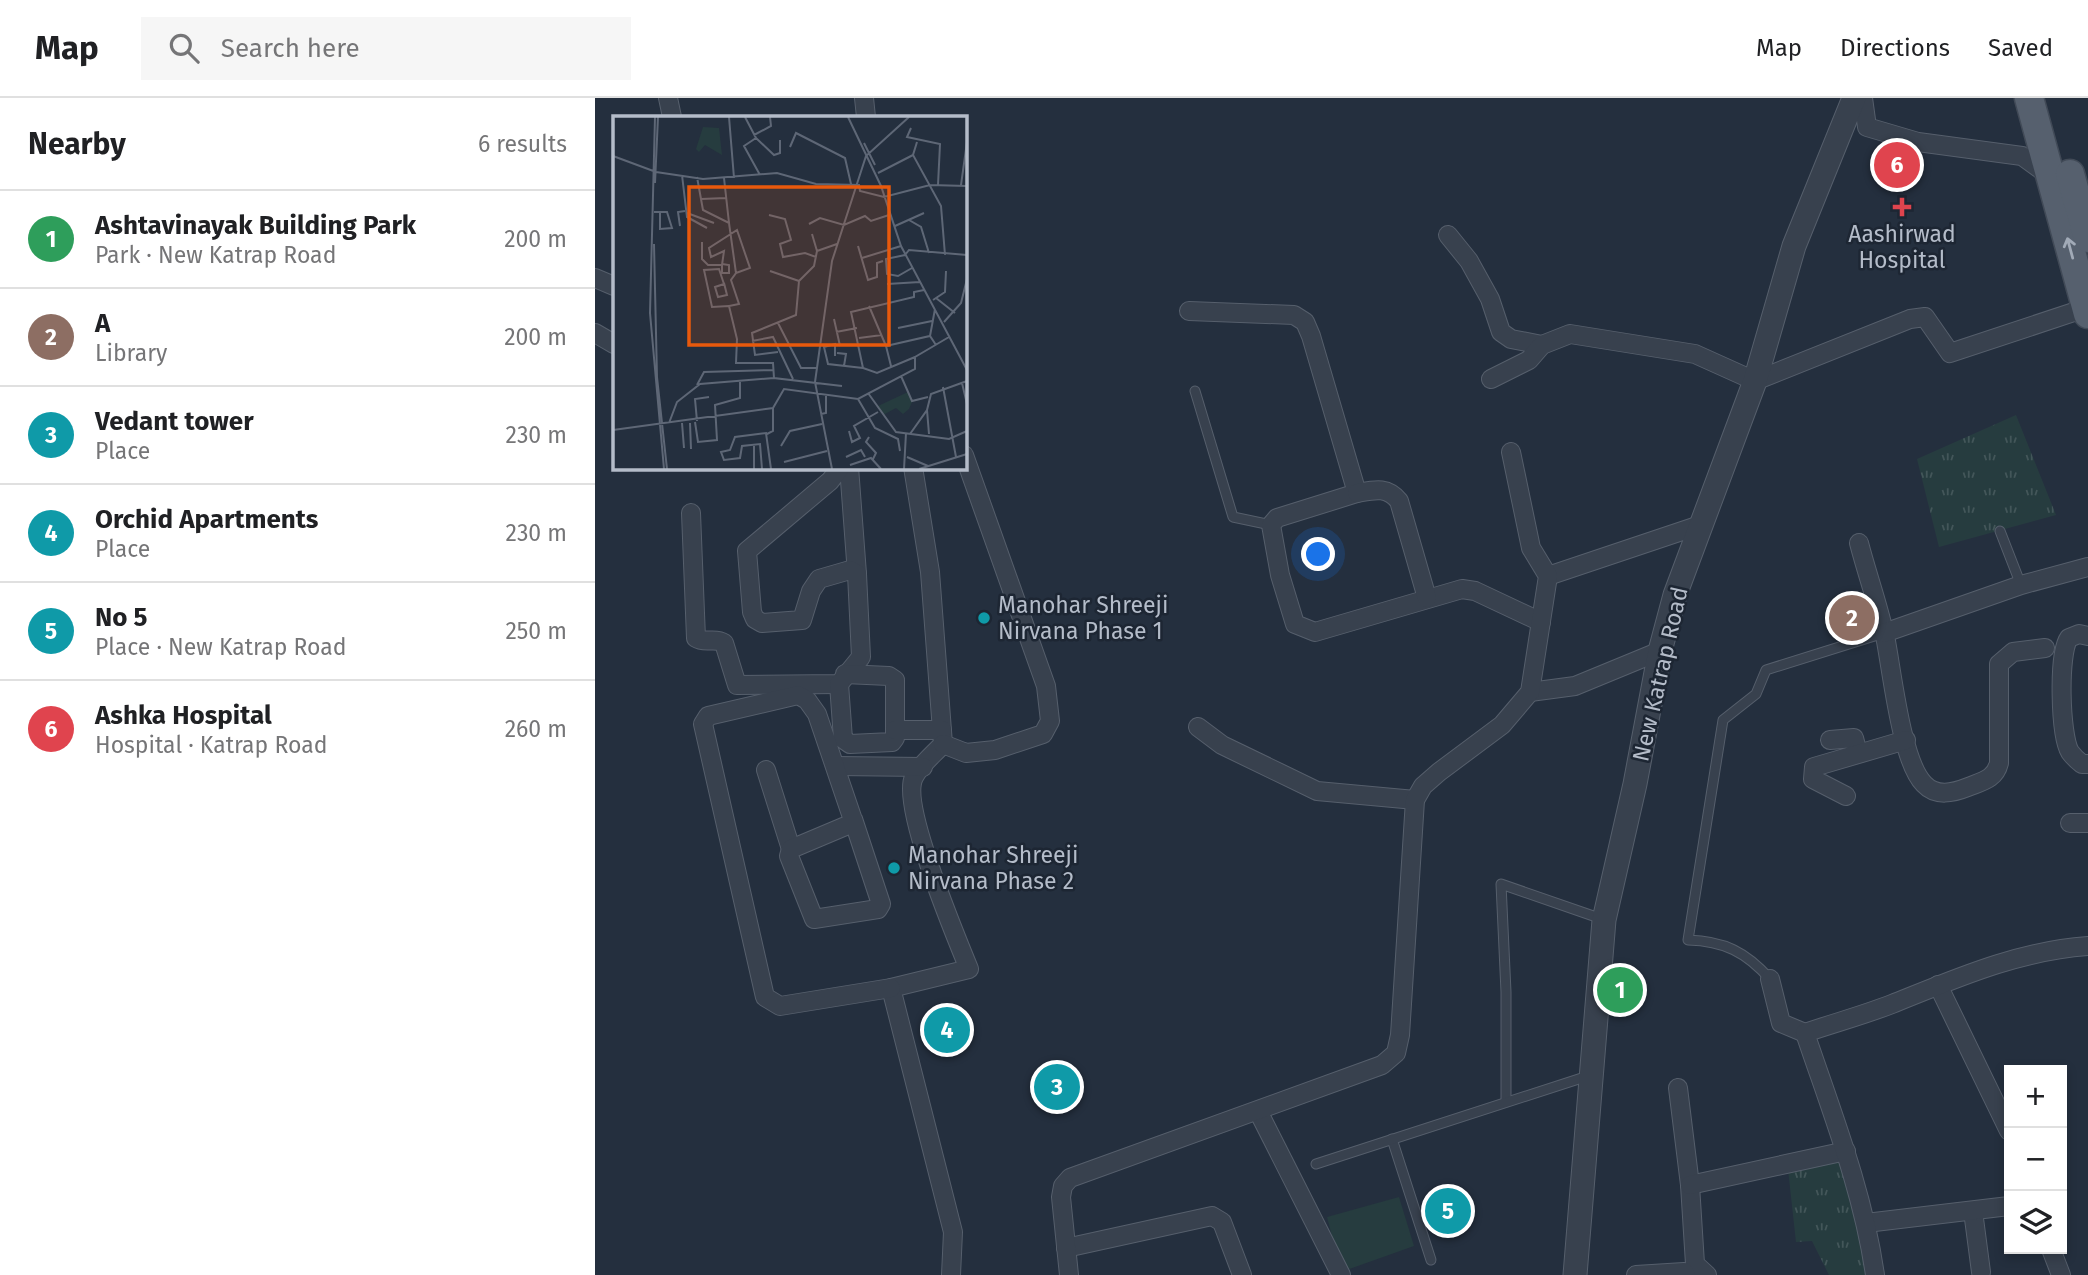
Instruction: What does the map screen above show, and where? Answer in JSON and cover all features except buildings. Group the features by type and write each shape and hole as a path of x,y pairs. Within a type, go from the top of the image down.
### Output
{"main road":[{"path":"2029,98 2070,178 2087,311"},
{"path":"2045,98 2088,238"}],"street":[{"path":"668,98 672,116"},
{"path":"865,98 866,116"},
{"name":"New Katrap Road","path":"1575,1275 1604,920 1635,784 1660,651 1675,595 1755,381 1794,246 1854,98"},
{"path":"1863,98 1867,127 1919,142 2022,156 2070,178"},
{"path":"1448,236 1469,261 1490,299 1501,332 1511,339 1542,345"},
{"path":"595,278 613,286"},
{"path":"1189,310 1282,312 1305,322 1357,493"},
{"path":"1491,379 1529,360 1542,345 1570,334 1695,354 1755,381 1910,319 1925,317 1949,353 2087,311"},
{"path":"595,333 613,343"},
{"path":"1069,1275 1061,1197 1063,1186 1070,1178 1382,1066 1395,1053 1400,1035 1415,800 1423,786 1439,772 1502,725 1530,692 1548,576 1531,548 1511,452"},
{"path":"895,730 943,737 966,753 995,750 1043,734 1050,721 1046,686 966,461"},
{"path":"839,469 830,481 747,551 755,619 762,623 801,620 811,591 819,579 850,570 857,574"},
{"path":"691,513 696,638 700,641 718,640 724,643 737,685 842,679 889,676 894,680 895,738 886,743 850,744 843,739 842,679 861,657 849,469"},
{"path":"765,770 791,849 789,856 814,919 878,909 880,898 817,714 807,700 798,695 715,712 703,724 765,998 780,1006 891,988 969,970 914,813 910,793 914,777 943,737 927,548 913,469"},
{"path":"1427,598 1399,501 1392,492 1383,489 1357,493 1277,518 1271,525 1280,575 1295,624 1303,628 1315,632 1462,589 1475,591 1541,622"},
{"path":"1548,576 1700,525"},
{"path":"1859,543 1884,633 1909,758 1921,781 1931,790 1953,794 1991,778 2000,763 1999,664 2013,652 2045,648"},
{"path":"1884,633 2021,585 2088,567"},
{"path":"2088,636 2078,634 2069,638 2062,653 2064,730 2070,751 2082,764 2088,764"},
{"path":"1530,692 1575,686 1660,651"},
{"path":"1198,727 1222,745 1317,791 1415,800"},
{"path":"1830,740 1854,738 1858,753"},
{"path":"1846,796 1813,779 1814,767 1906,740"},
{"path":"836,766 923,767"},
{"path":"791,849 848,825 853,819"},
{"path":"1769,979 1781,1023 1805,1032 1889,1005 2011,959 2088,946"},
{"path":"1938,985 2008,1128"},
{"path":"891,988 953,1233 951,1275"},
{"path":"1805,1032 1846,1151 1866,1223 1875,1275"},
{"path":"1678,1088 1690,1185 1695,1264 1707,1275"},
{"path":"1259,1112 1341,1275"},
{"path":"1690,1185 1846,1151"},
{"path":"1866,1223 2004,1207"},
{"path":"1973,1212 1982,1272"},
{"path":"1066,1248 1212,1216 1222,1222 1241,1275"},
{"path":"2052,1254 2061,1275"},
{"path":"1636,1275 1683,1272 1686,1275"}],"lane":[{"path":"1195,391 1233,517 1271,525"},
{"path":"2000,531 2021,585"},
{"path":"1769,979 1754,961 1736,949 1716,941 1689,940 1723,720 1756,694 1766,670 1884,633"},
{"path":"1506,1101 1506,992 1501,884 1604,920"},
{"path":"1316,1164 1591,1074"},
{"path":"1392,1139 1431,1260"}],"green space":[{"path":"2016,415 2056,515 1939,547 1917,459"},
{"path":"1843,1158 1870,1275 1829,1275 1812,1241 1796,1242 1788,1169"},
{"path":"1399,1197 1414,1246 1341,1272 1327,1217"}],"place":[{"name":"Ashka Hospital","path":"1897,165"},
{"name":"Aashirwad Hospital","path":"1902,207"},
{"name":"Manohar Shreeji Nirvana Phase 1","path":"984,618"},
{"name":"A","path":"1852,618"},
{"name":"Manohar Shreeji Nirvana Phase 2","path":"894,868"},
{"name":"Ashtavinayak Building Park","path":"1620,990"},
{"name":"Orchid Apartments","path":"947,1030"},
{"name":"Vedant tower","path":"1057,1087"},
{"name":"No 5","path":"1448,1211"}]}
